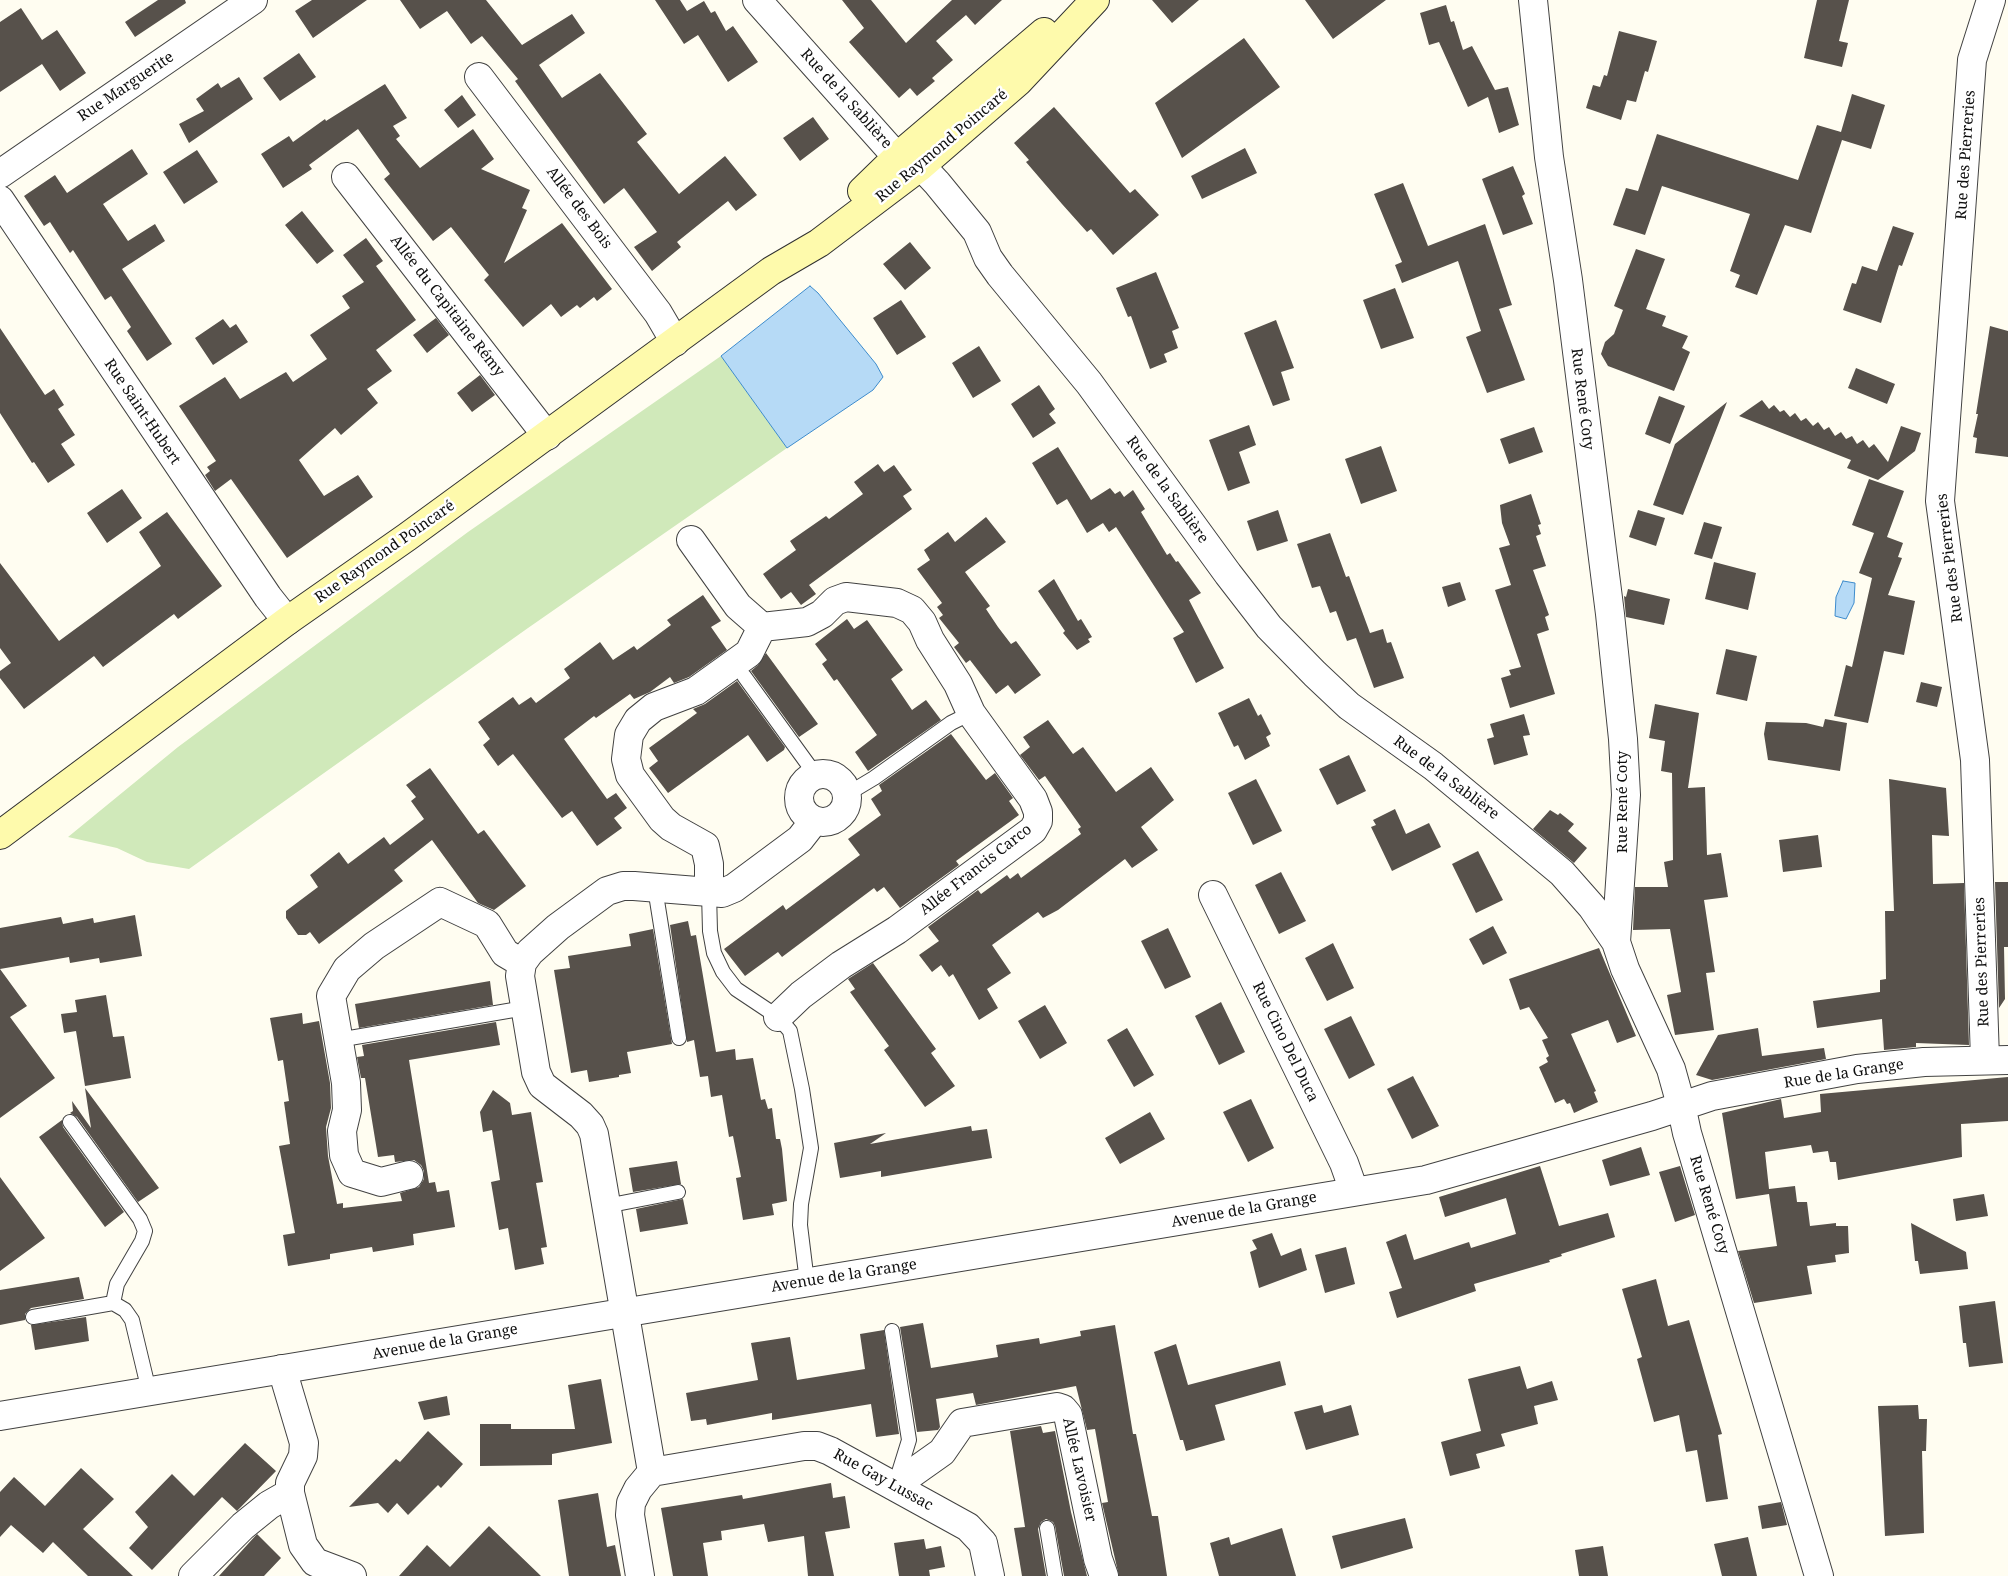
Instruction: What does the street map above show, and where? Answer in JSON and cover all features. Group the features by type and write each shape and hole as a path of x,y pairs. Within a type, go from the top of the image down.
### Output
{"main road":[{"name":"Rue Raymond Poincaré","path":"909,162 929,132 1081,0"},
{"name":"Rue Raymond Poincaré","path":"0,835 287,621 547,436 771,271 819,243 909,162 1018,82 1095,0"}],"street":[{"name":"Rue Marguerite","path":"0,174 253,0"},
{"name":"Rue de la Sablière","path":"757,0 977,232 988,258 1000,276 1089,383 1228,574 1269,626 1315,674 1350,706 1433,766 1562,873 1592,907 1616,942"},
{"name":"Rue René Coty","path":"1533,0 1549,157 1568,280 1610,614 1623,739 1626,795 1616,942 1671,1069 1682,1105 1687,1134 1819,1576"},
{"name":"Rue des Pierreries","path":"1991,0 1972,60 1940,501 1975,760 1996,1060"},
{"name":"Allée des Bois","path":"479,77 658,313 675,342"},
{"name":"Allée du Capitaine Rémy","path":"346,177 547,436"},
{"name":"Rue Saint-Hubert","path":"0,200 268,597 287,621"},
{"path":"692,540 738,606 762,627 749,653 696,691 654,707 638,720 629,735 626,759 630,775 662,819 671,827 705,846 709,864 709,893"},
{"name":"Allée Francis Carco","path":"762,627 807,622 822,614 835,601 846,597 896,603 912,610 922,622 934,647 958,684 971,713 1033,799 1038,812 1038,821 1033,830 898,930 841,965 801,995 778,1017"},
{"path":"815,774 830,775 843,784 845,791 848,799 842,813 829,822 814,821 802,811 798,797 803,783 815,774"},
{"path":"640,1576 630,1515 630,1503 638,1489 652,1472 594,1134 590,1125 542,1085 536,1072 520,976 522,964 530,952 606,891 623,886 722,893 734,888 800,839 814,821"},
{"name":"Rue Cino Del Duca","path":"1213,895 1344,1163 1354,1191"},
{"path":"409,1176 381,1182 352,1173 344,1155 342,1131 347,1110 346,1092 331,996 347,969 374,946 440,902 487,924 505,953 522,964"},
{"name":"Rue de la Grange","path":"1682,1105 1712,1096 1857,1070 1924,1062 1996,1060"},
{"name":"Avenue de la Grange","path":"0,1416 1426,1180 1652,1116 1682,1105"},
{"path":"282,1369 304,1443 302,1456 290,1482 290,1493 303,1545 315,1562 323,1567 352,1576"},
{"name":"Allée Lavoisier","path":"894,1486 942,1452 962,1424 1057,1407 1063,1409 1068,1415 1098,1560 1104,1576"},
{"name":"Rue Gay Lussac","path":"652,1472 804,1446 817,1446 830,1451 968,1527 976,1534 986,1554 990,1576"},
{"path":"192,1576 243,1526 270,1505 290,1493"}],"lane":[{"path":"744,676 815,774"},
{"path":"845,791 854,790 874,778 951,723 971,713"},
{"path":"655,888 679,1038"},
{"path":"709,893 710,931 714,953 724,972 736,989 778,1017 790,1031 802,1089 811,1148 801,1204 800,1225 807,1282"},
{"path":"338,1040 525,1008"},
{"path":"70,1122 140,1219 145,1231 142,1241 117,1284 113,1303"},
{"path":"606,1206 678,1192"},
{"path":"33,1317 113,1303 125,1310 132,1320 149,1391"},
{"path":"892,1331 909,1440 894,1486"},
{"path":"1047,1528 1055,1576"}],"green space":[{"path":"721,356 787,448 528,628 189,869 147,862 117,848 68,837 178,747 468,532"}],"water":[{"path":"810,286 818,293 876,364 883,377 873,390 787,448 721,356"},
{"path":"1843,581 1855,583 1854,603 1846,619 1835,616 1836,597"}],"building":[{"path":"158,0 185,0 186,3 135,37 125,22"},
{"path":"312,0 367,0 313,38 295,11"},
{"path":"400,0 486,0 522,45 572,14 585,33 539,65 562,98 600,73 647,134 637,142 679,194 725,156 757,195 736,211 728,201 677,242 681,247 652,271 634,247 657,232 624,188 604,204 515,81 518,79 482,36 471,44 447,11 420,29"},
{"path":"655,0 680,0 687,11 704,1 711,13 715,11 726,31 733,26 758,62 728,82 698,35 684,44"},
{"path":"842,0 871,0 906,43 952,0 1002,0 975,25 966,15 936,41 953,60 932,78 935,81 917,96 910,88 899,98 849,42 864,28"},
{"path":"1152,0 1199,0 1172,23"},
{"path":"1305,0 1386,0 1333,39"},
{"path":"1817,0 1849,0 1839,41 1848,43 1842,67 1804,58"},
{"path":"1446,5 1451,22 1454,21 1463,50 1472,46 1495,90 1508,87 1519,125 1499,133 1488,97 1468,107 1439,42 1429,45 1420,13"},
{"path":"21,8 42,40 57,30 86,73 60,91 42,64 0,92 0,22"},
{"path":"1619,31 1657,41 1648,72 1645,71 1636,102 1627,100 1621,120 1586,108 1593,85 1600,87 1604,75 1607,76"},
{"path":"1244,38 1280,87 1182,158 1155,103"},
{"path":"299,53 316,77 280,101 263,78"},
{"path":"239,77 253,99 189,143 179,124 204,111 196,99 218,83 221,88"},
{"path":"385,84 407,118 393,126 400,136 396,139 420,168 473,129 494,159 481,169 530,190 522,208 527,210 504,263 562,223 612,289 597,301 594,297 580,308 577,305 561,317 551,304 523,327 484,280 489,275 451,227 433,241 384,179 390,174 358,129 309,165 312,169 283,188 261,154 289,136 293,142 325,119 326,121"},
{"path":"1852,94 1885,105 1871,149 1842,140 1811,233 1785,225 1757,295 1735,287 1740,275 1730,271 1750,214 1662,186 1645,235 1613,225 1626,188 1638,191 1657,134 1798,180 1817,125 1841,132"},
{"path":"462,95 476,115 458,128 444,110"},
{"path":"1054,107 1130,193 1135,189 1159,215 1113,255 1091,229 1087,232 1062,204 1026,162 1029,160 1014,143"},
{"path":"813,117 829,139 800,161 783,138"},
{"path":"1245,148 1257,173 1202,199 1191,176"},
{"path":"132,149 148,174 103,204 128,241 155,224 165,241 122,269 172,344 147,361 127,331 131,327 111,296 105,300 73,250 70,253 50,222 44,226 24,196 55,175 67,193"},
{"path":"197,150 218,182 184,204 163,172"},
{"path":"1513,166 1525,194 1522,196 1533,224 1503,235 1482,179"},
{"path":"1403,183 1428,246 1485,224 1512,305 1499,309 1525,380 1487,393 1466,337 1481,331 1458,261 1402,283 1395,265 1402,262 1374,194"},
{"path":"302,211 334,251 317,264 285,225"},
{"path":"1893,226 1914,233 1902,266 1899,265 1881,323 1843,310 1852,283 1856,284 1862,266 1877,271"},
{"path":"366,238 383,261 376,266 416,320 376,350 392,371 367,389 378,403 341,435 335,428 299,460 324,496 358,475 373,497 287,558 231,479 215,491 205,475 210,471 207,467 216,461 179,406 225,377 240,399 286,372 293,382 327,359 310,335 350,308 342,296 364,282 343,255"},
{"path":"910,242 931,268 905,290 883,264"},
{"path":"1636,249 1665,259 1646,309 1666,316 1662,326 1688,336 1682,348 1690,352 1674,391 1608,366 1601,354 1605,342 1614,334 1623,310 1614,306"},
{"path":"1156,272 1179,328 1172,331 1178,348 1164,354 1167,362 1150,369 1131,316 1128,317 1116,288"},
{"path":"1395,288 1414,338 1381,349 1363,300"},
{"path":"901,300 926,337 897,355 873,318"},
{"path":"436,318 449,335 427,353 413,335"},
{"path":"223,319 230,328 236,324 248,342 213,365 195,338"},
{"path":"1276,320 1294,368 1281,372 1290,400 1273,406 1244,333"},
{"path":"1990,326 2008,331 2008,457 1975,453 1977,438 1973,437"},
{"path":"0,328 45,395 54,389 64,405 58,409 75,435 61,444 75,465 48,483 34,462 32,463 0,413"},
{"path":"979,346 1001,381 973,398 952,363"},
{"path":"1856,368 1895,384 1887,404 1848,388"},
{"path":"480,375 495,395 472,412 457,393"},
{"path":"1039,385 1055,409 1049,414 1056,423 1033,438 1011,404"},
{"path":"1659,396 1685,406 1670,444 1645,434"},
{"path":"1762,400 1769,409 1774,405 1780,412 1784,410 1790,417 1795,413 1801,421 1806,418 1813,426 1818,422 1824,430 1829,427 1835,436 1841,432 1846,439 1852,436 1857,444 1863,440 1869,448 1874,444 1888,462 1901,426 1921,433 1915,451 1878,480 1847,468 1851,460 1739,416"},
{"path":"1727,402 1683,515 1653,505 1675,444"},
{"path":"1249,425 1256,445 1239,452 1250,483 1228,491 1209,440"},
{"path":"1534,427 1543,452 1509,464 1500,439"},
{"path":"1381,446 1397,491 1361,504 1345,459"},
{"path":"1058,447 1091,500 1110,488 1115,494 1120,491 1124,497 1133,490 1145,509 1141,512 1167,555 1170,553 1176,562 1178,561 1201,593 1189,600 1224,668 1196,683 1173,638 1184,632 1116,527 1109,532 1103,523 1087,533 1067,499 1057,505 1032,463"},
{"path":"878,464 884,472 894,465 912,490 903,496 912,509 809,585 816,594 801,605 791,592 781,599 763,574 796,550 790,541 826,516 829,519 863,494 854,482"},
{"path":"1869,479 1904,491 1887,537 1903,543 1898,557 1902,558 1888,595 1915,601 1904,655 1884,651 1868,723 1834,716 1846,665 1852,667 1872,578 1859,573 1874,533 1852,525"},
{"path":"122,489 142,518 107,543 87,513"},
{"path":"1531,494 1541,524 1538,525 1541,534 1536,536 1546,566 1533,570 1549,615 1545,617 1549,630 1537,634 1555,694 1510,708 1501,678 1511,675 1509,670 1521,667 1495,590 1511,585 1499,548 1510,545 1502,523 1500,505"},
{"path":"1278,510 1288,541 1257,551 1247,521"},
{"path":"1638,510 1665,518 1656,546 1629,537"},
{"path":"167,512 222,586 178,619 174,614 103,667 94,656 24,709 0,678 0,671 11,663 0,648 0,563 59,641 161,566 139,532"},
{"path":"986,517 1006,542 965,572 990,606 986,609 998,627 1011,644 1016,641 1041,675 1015,694 1008,685 996,694 970,660 966,663 954,647 959,643 939,618 943,615 937,607 942,603 917,569 930,560 924,550 948,532 955,542"},
{"path":"1704,522 1722,527 1712,559 1694,554"},
{"path":"1330,533 1346,577 1349,576 1370,633 1383,629 1387,643 1391,642 1404,678 1374,688 1356,638 1347,641 1336,611 1330,613 1320,586 1312,588 1297,544"},
{"path":"1714,562 1756,573 1748,610 1705,599"},
{"path":"1054,579 1078,621 1081,619 1092,637 1088,639 1090,642 1077,650 1063,633 1065,631 1038,591"},
{"path":"1460,582 1466,600 1448,607 1442,587"},
{"path":"1628,589 1670,599 1664,625 1626,617 1624,596 1626,597"},
{"path":"703,595 721,621 711,627 727,650 689,677 674,683 670,677 650,692 634,699 630,694 596,718 594,716 564,739 607,799 616,793 627,808 614,818 622,828 597,846 572,811 562,818 513,754 498,766 483,745 490,739 478,722 513,697 519,705 531,697 536,703 570,678 564,669 600,642 613,660 634,646 637,650 671,625 667,620"},
{"path":"847,619 854,629 867,620 903,670 891,679 912,710 926,700 941,720 868,771 855,752 877,735 837,679 834,681 822,664 827,660 815,644"},
{"path":"1726,649 1757,656 1747,701 1716,694"},
{"path":"766,653 818,724 799,737 751,671 758,665"},
{"path":"737,681 785,747 784,750 767,762 748,735 668,793 649,768 658,761 649,748 697,713 693,709 705,704"},
{"path":"1921,682 1942,687 1937,707 1916,702"},
{"path":"1249,698 1258,716 1261,714 1271,734 1266,737 1270,746 1245,760 1238,745 1234,747 1218,713"},
{"path":"1655,704 1699,713 1688,788 1705,787 1707,855 1721,853 1728,897 1704,900 1715,972 1706,973 1714,1030 1675,1035 1667,995 1681,992 1670,929 1633,930 1635,887 1668,887 1664,862 1673,860 1672,773 1661,771 1665,741 1649,738"},
{"path":"1524,714 1530,735 1523,736 1528,755 1494,765 1487,739 1494,737 1490,724"},
{"path":"1825,719 1847,723 1840,771 1768,760 1764,734 1766,722 1806,723 1823,727"},
{"path":"1048,720 1073,754 1083,747 1116,792 1151,767 1174,800 1141,827 1158,850 1132,868 1125,859 1058,910 1043,918 1038,912 992,945 1011,973 987,989 998,1008 979,1020 953,974 949,977 941,965 932,972 919,955 939,941 928,927 978,890 981,894 1007,875 1010,879 1018,873 1021,878 1081,834 1078,829 1081,827 1045,776 1039,780 1020,755 1030,747 1023,737"},
{"path":"951,734 986,780 995,773 1013,798 1009,801 1019,815 956,861 959,865 900,908 884,887 877,892 874,888 782,957 778,952 745,976 724,949 783,905 786,910 860,855 848,839 881,815 871,799 882,791 879,785"},
{"path":"1349,755 1366,791 1337,805 1319,769"},
{"path":"430,768 478,834 484,830 526,886 494,910 478,903 432,840 394,870 403,881 319,944 310,932 306,935 298,935 286,918 286,911 318,887 310,875 339,852 348,864 384,837 390,845 424,819 411,801 416,797 406,785"},
{"path":"1256,779 1282,831 1253,845 1228,793"},
{"path":"1889,779 1946,788 1949,836 1932,835 1933,884 1964,883 1969,1045 1916,1043 1916,1047 1884,1050 1882,1019 1817,1028 1813,1001 1880,992 1880,980 1886,979 1885,911 1894,911"},
{"path":"1395,809 1406,834 1429,823 1441,847 1392,871 1371,827 1376,825 1373,820"},
{"path":"1550,810 1558,815 1560,813 1574,824 1568,831 1587,848 1574,863 1533,829"},
{"path":"1818,835 1822,867 1783,872 1779,840"},
{"path":"1478,851 1503,900 1476,913 1452,864"},
{"path":"1281,872 1306,921 1279,934 1255,885"},
{"path":"1995,882 2008,882 2008,947 2004,947 2005,999 1999,1008"},
{"path":"135,915 142,956 100,963 99,958 70,963 69,957 0,969 0,928 61,917 63,924 93,918 94,923"},
{"path":"688,921 691,936 696,935 716,1052 735,1049 736,1060 753,1058 761,1100 765,1099 768,1109 772,1108 776,1139 780,1139 782,1149 787,1201 772,1204 774,1215 743,1220 736,1178 741,1177 733,1136 729,1137 722,1095 711,1097 708,1076 700,1077 694,1040 687,1042 670,925"},
{"path":"1493,926 1507,953 1483,965 1469,939"},
{"path":"1168,928 1191,977 1165,989 1141,941"},
{"path":"653,929 672,1044 627,1052 631,1073 589,1082 587,1070 571,1073 554,970 570,968 568,956 631,946 629,934"},
{"path":"1333,943 1354,988 1327,1001 1305,958"},
{"path":"1599,948 1636,1036 1617,1043 1608,1020 1571,1034 1596,1091 1594,1092 1598,1102 1574,1113 1570,1103 1567,1104 1564,1099 1555,1103 1539,1067 1548,1062 1546,1058 1549,1056 1542,1040 1548,1038 1529,1007 1520,1010 1509,979"},
{"path":"873,963 936,1049 931,1053 955,1086 925,1107 884,1050 889,1046 850,992 855,989 848,979"},
{"path":"0,969 27,1006 10,1017 55,1078 0,1118"},
{"path":"490,981 493,1005 359,1028 355,1004"},
{"path":"106,995 113,1037 124,1036 131,1078 85,1086 76,1031 64,1033 61,1014 77,1012 75,1000"},
{"path":"1221,1002 1245,1052 1219,1065 1195,1016"},
{"path":"1045,1005 1067,1043 1040,1059 1018,1021"},
{"path":"302,1013 303,1024 319,1021 330,1083 331,1108 326,1127 328,1156 337,1204 343,1203 343,1208 402,1201 400,1193 419,1187 424,1179 424,1171 421,1165 414,1160 395,1162 394,1155 378,1157 365,1078 361,1078 357,1057 364,1056 362,1045 496,1022 500,1045 409,1060 429,1183 435,1182 437,1192 449,1190 455,1227 413,1234 414,1245 373,1252 372,1247 330,1254 330,1259 288,1266 283,1235 295,1233 279,1146 290,1144 284,1102 289,1101 283,1060 278,1061 270,1018"},
{"path":"1351,1016 1375,1065 1349,1079 1324,1029"},
{"path":"1127,1028 1154,1075 1134,1087 1107,1040"},
{"path":"1758,1028 1762,1056 1824,1048 1826,1059 1712,1080 1696,1075 1718,1035"},
{"path":"1413,1076 1439,1126 1412,1139 1387,1089"},
{"path":"2008,1077 2008,1121 1961,1124 1962,1157 1838,1180 1836,1162 1830,1162 1828,1151 1813,1153 1811,1145 1765,1152 1769,1189 1795,1186 1797,1202 1807,1202 1810,1226 1836,1223 1836,1226 1848,1226 1849,1253 1835,1255 1836,1262 1807,1266 1812,1294 1754,1303 1738,1251 1777,1246 1769,1194 1736,1199 1722,1113 1781,1099 1784,1118 1821,1112 1820,1094"},
{"path":"85,1088 159,1188 138,1202 77,1117 70,1113 73,1111 72,1101 91,1128"},
{"path":"493,1090 510,1103 512,1115 531,1112 543,1182 536,1183 547,1247 541,1248 544,1264 515,1270 508,1228 499,1230 491,1182 500,1180 492,1130 483,1132 480,1112"},
{"path":"1251,1099 1274,1148 1248,1162 1223,1112"},
{"path":"1150,1112 1165,1139 1120,1164 1105,1138"},
{"path":"62,1120 63,1127 124,1212 105,1227 39,1137"},
{"path":"971,1126 972,1131 987,1129 992,1158 881,1177 881,1171 840,1178 834,1143 886,1133 870,1144"},
{"path":"1641,1147 1650,1175 1610,1186 1602,1160"},
{"path":"677,1161 681,1184 633,1192 629,1168"},
{"path":"1540,1166 1559,1226 1608,1213 1615,1237 1561,1254 1562,1256 1549,1260 1550,1262 1474,1284 1476,1291 1397,1318 1389,1292 1402,1288 1386,1242 1406,1234 1414,1260 1469,1242 1471,1248 1516,1234 1506,1198 1445,1217 1439,1197"},
{"path":"1680,1166 1695,1215 1675,1222 1659,1172"},
{"path":"0,1177 45,1238 0,1271"},
{"path":"1984,1194 1988,1216 1956,1221 1953,1199"},
{"path":"683,1199 688,1224 640,1232 636,1209"},
{"path":"1911,1223 1966,1252 1968,1269 1920,1274 1918,1261 1915,1261"},
{"path":"1272,1233 1281,1256 1301,1248 1307,1270 1259,1288 1250,1252 1257,1249 1252,1240"},
{"path":"1346,1247 1355,1284 1325,1293 1315,1255"},
{"path":"79,1277 84,1299 31,1308 25,1314 25,1320 0,1325 0,1290"},
{"path":"1656,1279 1668,1326 1689,1320 1722,1434 1718,1435 1728,1499 1706,1502 1697,1450 1686,1452 1679,1415 1654,1422 1637,1359 1642,1357 1622,1289"},
{"path":"1995,1301 2003,1363 1969,1367 1966,1343 1963,1343 1959,1306"},
{"path":"86,1317 89,1341 35,1350 31,1325"},
{"path":"923,1323 931,1368 998,1357 996,1345 1039,1338 1040,1344 1081,1336 1080,1331 1115,1325 1133,1434 1136,1434 1152,1516 1158,1516 1167,1576 1119,1576 1102,1503 1108,1502 1095,1429 1087,1430 1076,1386 976,1405 973,1393 936,1399 940,1427 938,1430 917,1432 900,1327"},
{"path":"884,1330 899,1434 876,1437 871,1404 772,1420 772,1413 707,1425 706,1419 691,1421 686,1393 758,1380 751,1343 790,1337 797,1380 865,1369 860,1334"},
{"path":"1176,1344 1188,1385 1280,1361 1286,1385 1215,1405 1225,1440 1186,1451 1183,1440 1180,1440 1154,1352"},
{"path":"1520,1366 1527,1389 1552,1381 1558,1400 1534,1406 1538,1424 1501,1434 1505,1446 1476,1454 1480,1468 1450,1476 1441,1442 1481,1431 1468,1379"},
{"path":"601,1379 612,1443 552,1454 552,1465 480,1466 480,1424 511,1424 511,1429 575,1429 568,1385"},
{"path":"447,1396 450,1415 424,1420 418,1402"},
{"path":"1322,1405 1324,1413 1351,1405 1359,1435 1306,1450 1294,1412"},
{"path":"1918,1405 1919,1419 1927,1419 1926,1451 1922,1451 1924,1533 1885,1536 1878,1406"},
{"path":"1041,1426 1043,1433 1055,1431 1071,1512 1087,1576 1064,1576 1055,1526 1053,1522 1046,1519 1041,1522 1038,1529 1046,1576 1022,1576 1014,1528 1025,1527 1010,1431"},
{"path":"428,1431 463,1464 441,1488 438,1485 408,1515 397,1503 388,1513 378,1503 349,1507 396,1459 400,1462"},
{"path":"245,1443 276,1471 237,1511 222,1497 152,1570 129,1548 148,1527 135,1512 172,1474 194,1496"},
{"path":"81,1468 114,1499 83,1529 133,1576 88,1576 53,1542 43,1553 11,1525 0,1537 0,1492 14,1477 45,1506"},
{"path":"831,1483 833,1498 845,1496 850,1528 825,1532 834,1576 808,1576 804,1536 768,1542 764,1524 721,1531 722,1540 703,1543 708,1576 673,1576 661,1508 742,1495 743,1499"},
{"path":"598,1493 607,1547 615,1545 621,1576 569,1576 558,1500"},
{"path":"1781,1502 1787,1525 1762,1529 1758,1506"},
{"path":"1405,1518 1413,1548 1341,1569 1332,1536"},
{"path":"489,1526 541,1576 399,1576 427,1545 450,1567"},
{"path":"1282,1528 1296,1576 1219,1576 1210,1543 1229,1537 1231,1545"},
{"path":"257,1534 281,1558 264,1576 219,1576"},
{"path":"1748,1537 1757,1576 1722,1576 1714,1544"},
{"path":"924,1539 926,1549 941,1546 945,1567 929,1570 930,1576 899,1576 894,1543"},
{"path":"1603,1546 1608,1576 1579,1576 1575,1550"}]}
